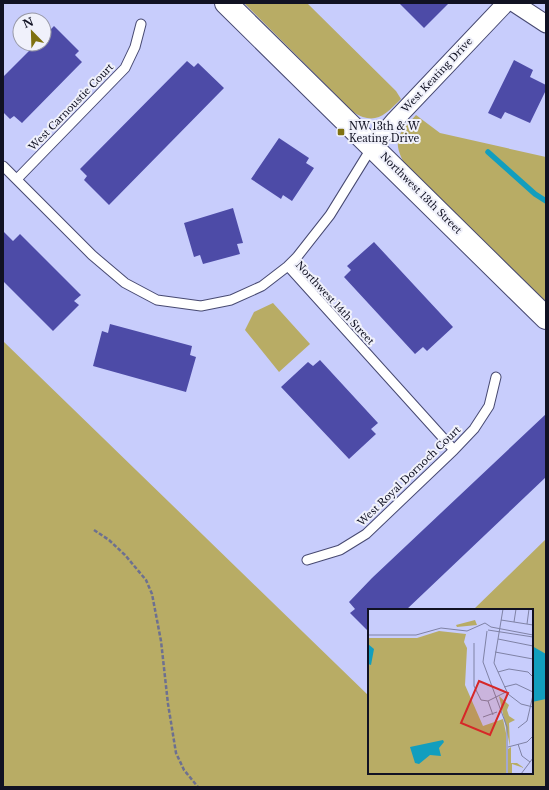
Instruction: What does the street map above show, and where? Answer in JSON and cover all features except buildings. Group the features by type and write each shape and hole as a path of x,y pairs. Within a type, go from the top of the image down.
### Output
{"main road":[{"name":"Northwest 13th Street","path":"226,3 373,146 546,318"}],"street":[{"name":"West Keating Drive","path":"373,146 395,120 506,3"},
{"path":"514,3 546,24"}],"lane":[{"name":"West Carnoustie Court","path":"17,179 125,68 135,47 141,24"},
{"name":"West Keating Drive","path":"288,266 297,257 330,215 360,164 373,146"},
{"name":"Northwest 14th Street","path":"3,166 92,255 125,283 157,300 201,306 231,300 262,286 288,266 454,450"},
{"name":"West Royal Dornoch Court","path":"307,560 340,550 366,534 454,450 474,430 489,406 496,377"}],"path":[{"path":"94,530 109,540 125,555 146,580 152,594 161,641 168,704 176,753 184,770 198,787"}],"shaded area":[{"path":"244,3 307,3 396,91 401,99 390,110 379,117 368,118 353,112"},
{"path":"416,115 440,133 546,157 546,302 404,163 398,147 399,136"},
{"path":"273,303 310,344 279,372 245,330 254,312"},
{"path":"3,341 368,695 368,774 533,774 533,609 474,609 546,539 546,787 3,787"}],"water":[{"path":"533,647 546,654 546,699 533,702"}],"waterway":[{"path":"488,152 535,194 546,201"}],"place":[{"name":"NW 13th & W Keating Drive","path":"341,132"}]}
